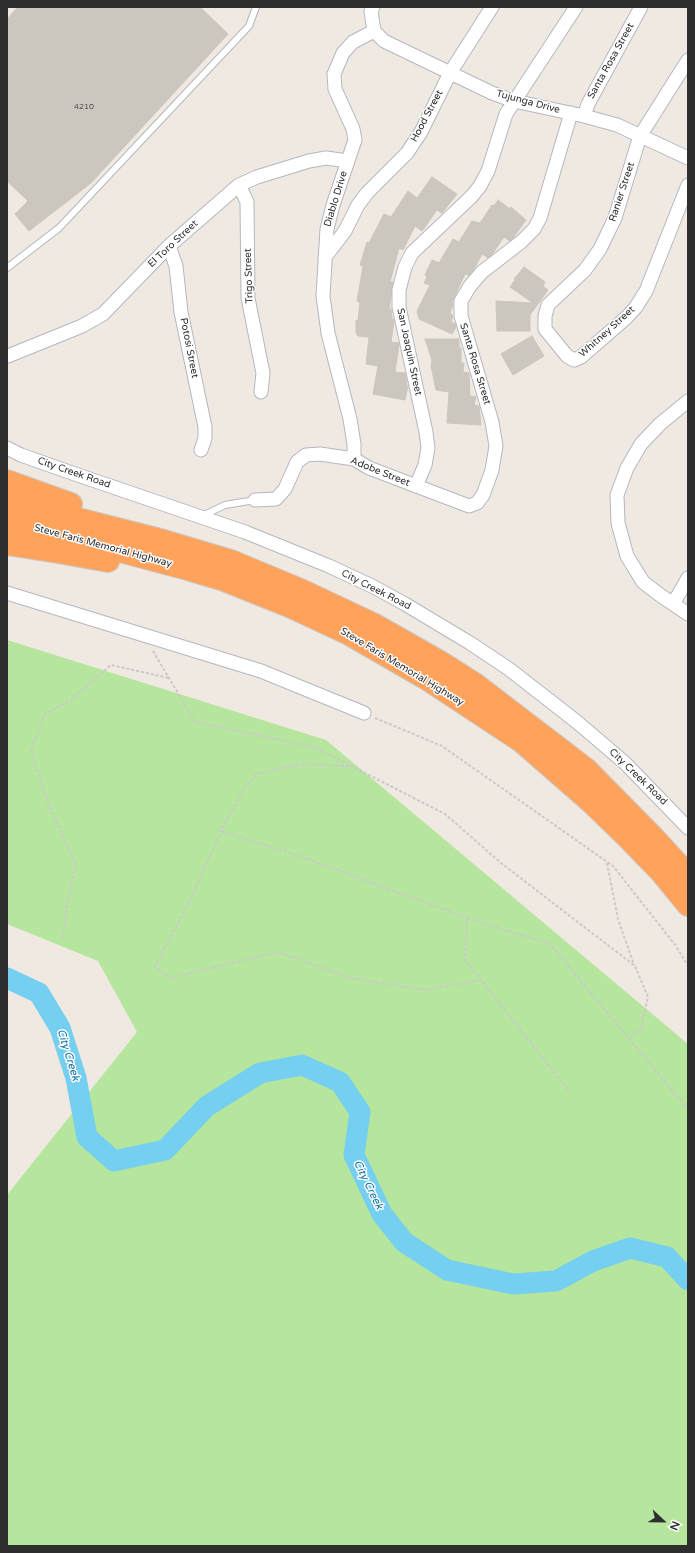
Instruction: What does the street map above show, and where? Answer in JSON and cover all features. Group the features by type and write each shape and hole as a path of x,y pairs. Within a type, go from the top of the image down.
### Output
{"highway":[{"path":"7,481 230,560"},
{"name":"Steve Faris Memorial Highway","path":"7,501 158,539 230,560 303,591 375,625 442,662 475,684 586,769 656,839 688,875"},
{"name":"Steve Faris Memorial Highway","path":"7,521 224,580 289,606 349,634 434,684 521,741 592,803 627,837 661,872 688,905"},
{"path":"7,544 97,558 289,606"}],"street":[{"path":"373,7 371,11 374,31"},
{"name":"Hood Street","path":"325,257 345,231 358,205 367,193 407,153 421,132 450,73 492,7"},
{"name":"San Joaquin Street","path":"416,486 425,465 428,448 426,432 399,307 399,290 405,267 412,253 472,196 480,186 488,171 506,114 576,7"},
{"name":"Santa Rosa Street","path":"477,503 483,494 492,470 496,446 492,422 460,316 461,301 470,286 482,272 534,229 540,218 578,115 588,104 641,7"},
{"name":"Tujunga Drive","path":"374,31 384,41 492,93 514,101 617,125 688,158"},
{"name":"Diablo Drive","path":"354,459 354,444 350,419 328,333 323,296 327,229 333,205 354,140 353,130 335,89 334,74 343,53 353,42 374,31"},
{"name":"Ranier Street","path":"545,316 548,305 585,270 600,249 615,218 640,136 688,60"},
{"name":"El Toro Street","path":"8,356 82,326 103,314 169,246 239,185 257,177 309,160 326,158 348,161"},
{"name":"Trigo Street","path":"239,185 247,202 248,298 264,373 261,392"},
{"name":"Whitney Street","path":"545,316 545,329 567,356 574,360 581,357 627,317 636,307 646,291 688,185"},
{"name":"Potosi Street","path":"169,246 176,266 181,312 205,427 205,438 201,450"},
{"path":"688,401 660,424 641,444 627,468 617,495 618,523 627,556 643,582 688,614"},
{"name":"City Creek Road","path":"7,448 21,455 245,532 329,566 405,604 470,643 509,669 577,722 625,763 688,828"},
{"name":"Adobe Street","path":"255,500 276,499 285,489 297,462 306,455 320,454 354,459 369,468 468,506 477,503"},
{"path":"673,604 688,578"},
{"path":"7,593 261,671 364,713"}],"lane":[{"path":"7,268 59,228 249,26 256,7"},
{"path":"200,516 224,505 255,500"}],"path":[{"path":"144,634 195,722 314,748 445,814 501,863 635,966"},
{"path":"63,938 67,903 76,866 49,806 31,751 45,714 71,700 110,666 169,678"},
{"path":"364,713 442,746 613,866 671,940 688,966"},
{"path":"351,766 301,764 256,774 244,789 221,831 190,900 155,967 170,978 278,952 351,978 424,990 481,980"},
{"path":"221,831 297,855 467,918 550,944 688,1109"},
{"path":"607,862 618,919 648,997 641,1029 629,1038"},
{"path":"467,918 465,960 570,1092"}],"green space":[{"path":"7,640 326,740 688,1044 688,1546 7,1546 7,1195 137,1032 98,961 7,924"}],"building":[{"path":"18,7 200,7 228,34 91,183 29,231 15,214 28,201 7,181 7,19"},
{"path":"432,177 457,194 442,213 437,210 422,231 415,226 403,250 399,248 390,282 393,282 389,309 391,309 392,319 394,322 391,342 399,343 395,372 405,373 408,386 405,400 373,394 378,366 366,364 369,337 358,336 356,333 356,320 358,321 360,302 357,301 363,266 360,265 367,242 369,243 384,214 391,217 408,191 417,198"},
{"path":"498,200 510,209 511,207 526,220 510,241 504,237 488,258 482,254 469,275 465,274 452,302 453,305 450,313 453,316 451,322 455,324 456,327 452,334 419,319 417,311 430,285 424,283 427,277 425,275 432,260 439,263 453,239 459,242 472,221 480,223 492,205 494,206"},
{"path":"524,267 545,282 543,286 548,290 530,315 530,331 497,331 496,301 533,303 510,287 515,280 514,279"},
{"path":"532,336 544,356 513,375 501,354"},
{"path":"425,339 459,339 459,348 461,348 461,363 464,363 463,372 469,373 470,396 476,397 474,405 479,406 481,425 447,423 449,392 436,390 431,366 432,360"}],"waterway":[{"name":"City Creek","path":"7,978 39,993 60,1028 76,1078 87,1137 114,1161 165,1150 207,1106 260,1073 302,1065 340,1082 360,1112 354,1155 382,1214 404,1242 447,1270 513,1284 556,1281 593,1261 630,1248 667,1257 688,1280"}]}
